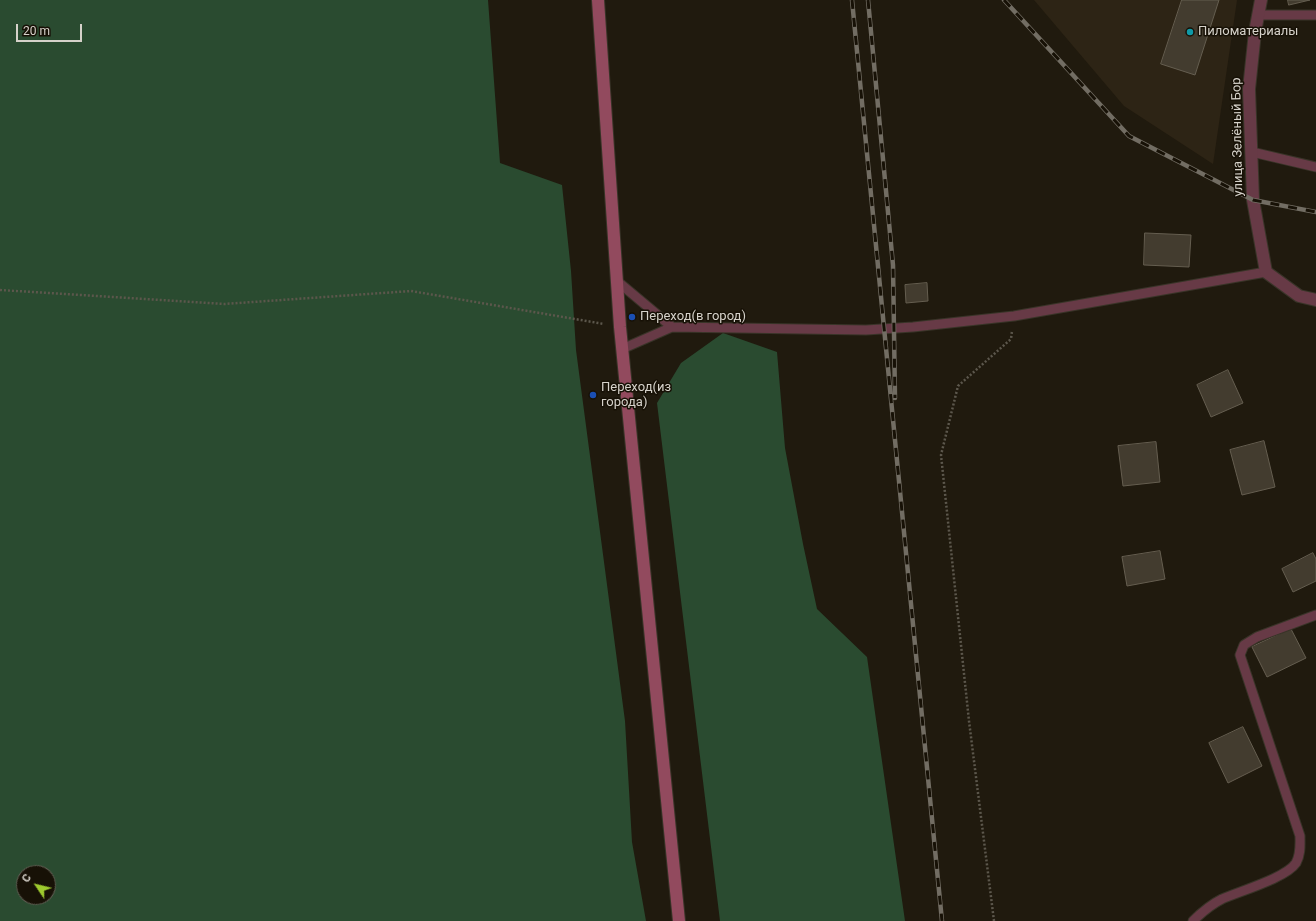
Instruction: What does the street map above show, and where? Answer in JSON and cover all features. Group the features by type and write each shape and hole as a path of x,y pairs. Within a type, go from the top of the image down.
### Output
{"main road":[{"path":"598,0 620,327 679,921"}],"street":[{"name":"улица Зелёный Бор","path":"1261,0 1255,32 1249,89 1253,200 1266,272"},
{"path":"1266,272 1299,296 1316,300"}],"lane":[{"path":"1258,15 1316,15"},
{"path":"1252,152 1316,167"},
{"path":"622,349 672,327 883,330 1014,316 1266,272"},
{"path":"617,281 672,327"},
{"path":"1193,921 1220,900 1287,872 1296,863 1301,850 1300,836 1240,655 1244,645 1257,637 1316,615"}],"path":[{"path":"0,290 224,304 411,292 620,327"},
{"path":"994,921 968,714 940,455 958,386 1011,340 1014,316"}],"shaded area":[{"path":"1034,0 1237,0 1213,164 1124,106"}],"green space":[{"path":"0,0 488,0 500,163 562,185 571,271 576,350 625,721 632,842 646,921 0,921"},
{"path":"723,333 777,352 785,448 817,609 867,657 905,921 720,921 657,403 681,363"}],"building":[{"name":"Пиломатериалы","path":"1182,0 1219,0 1195,75 1161,64"},
{"path":"1288,0 1310,0 1289,5"},
{"path":"1145,233 1191,235 1189,267 1144,265"},
{"path":"927,283 928,301 906,303 905,285"},
{"path":"1228,370 1243,403 1211,417 1197,385"},
{"path":"1264,441 1275,487 1242,495 1230,450"},
{"path":"1156,442 1160,482 1123,486 1118,446"},
{"path":"1160,551 1165,579 1127,586 1122,557"},
{"path":"1313,553 1316,559 1316,581 1293,592 1282,569"},
{"path":"1291,629 1306,658 1267,677 1252,647"},
{"path":"1243,727 1262,766 1228,783 1209,743"}],"railway":[{"path":"852,0 942,921"},
{"path":"868,0 893,265 895,398"},
{"path":"1004,0 1129,136 1253,200 1316,212"}],"place":[{"name":"Пиломатериалы","path":"1190,32"},
{"name":"Переход(в город)","path":"632,317"},
{"name":"Переход(из города)","path":"593,395"}]}
